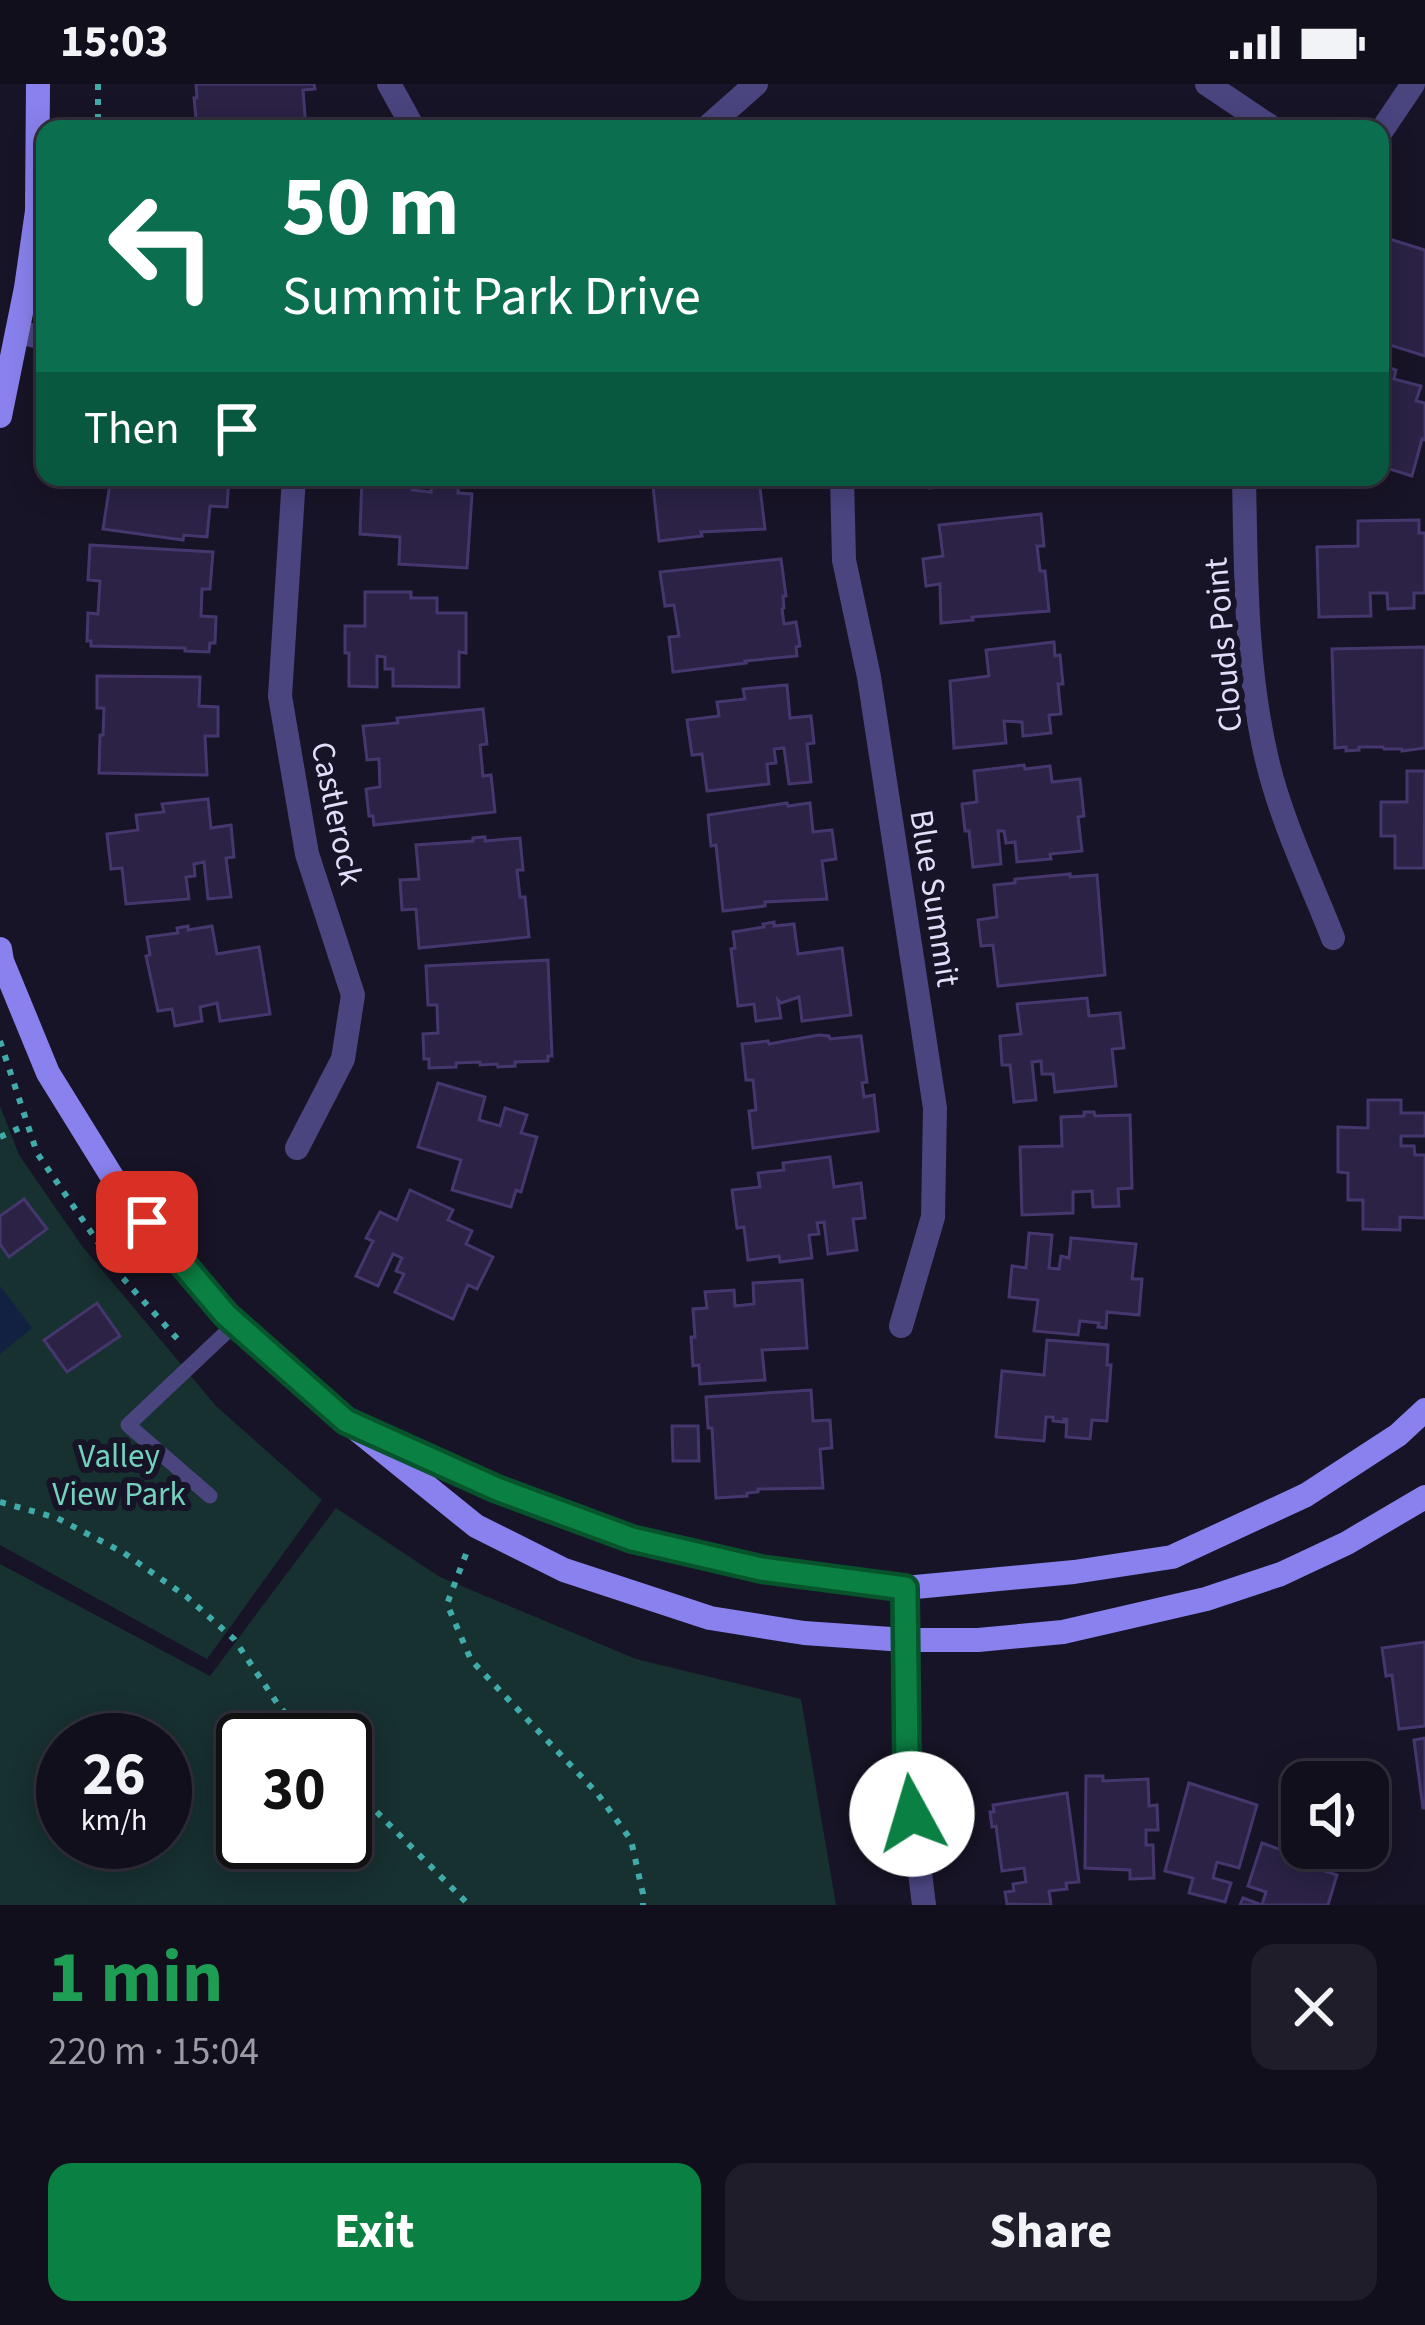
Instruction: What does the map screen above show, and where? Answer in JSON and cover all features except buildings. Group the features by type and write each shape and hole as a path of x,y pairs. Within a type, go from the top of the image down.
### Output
{"street":[{"path":"38,84 38,120"},
{"path":"389,84 409,120"},
{"path":"717,120 756,84"},
{"path":"1208,84 1261,120"},
{"path":"1389,120 1412,84"},
{"path":"0,416 36,218"},
{"path":"17,332 36,336"},
{"name":"Castlerock","path":"293,486 280,696 307,854 353,995 344,1059 296,1148"},
{"name":"Blue Summit","path":"842,486 844,560 869,677 935,1108 933,1217 901,1326"},
{"name":"Clouds Point","path":"1244,486 1247,617 1268,766 1333,938"},
{"path":"0,949 4,978 48,1072 121,1191 235,1324 476,1526 564,1570 710,1618 804,1633 978,1640 1063,1632 1206,1598 1281,1574 1347,1543 1425,1496"},
{"path":"346,1421 497,1489 632,1539 761,1569 905,1588 1172,1557 1306,1496 1398,1436 1425,1410"},
{"path":"905,1588 907,1768 924,1905"}],"lane":[{"path":"210,1496 128,1425 235,1324"}],"path":[{"path":"98,84 98,120"},
{"path":"0,1041 37,1153 121,1276 197,1360"},
{"path":"0,1137 26,1125"},
{"path":"0,1502 57,1517 124,1553 187,1597 234,1639 285,1713"},
{"path":"476,1526 447,1604 470,1660 597,1793 631,1840 643,1905"},
{"path":"372,1807 470,1905"}],"green space":[{"name":"Valley View Park","path":"0,1106 19,1155 82,1246 216,1406 322,1500 207,1659 0,1545"},
{"path":"336,1508 440,1577 636,1659 801,1699 836,1905 0,1905 0,1564 210,1676"}],"water":[{"path":"0,1286 32,1328 0,1354"}],"route":[{"path":"147,1222 226,1315 346,1421 497,1489 632,1539 761,1569 905,1588 912,1814"}]}
